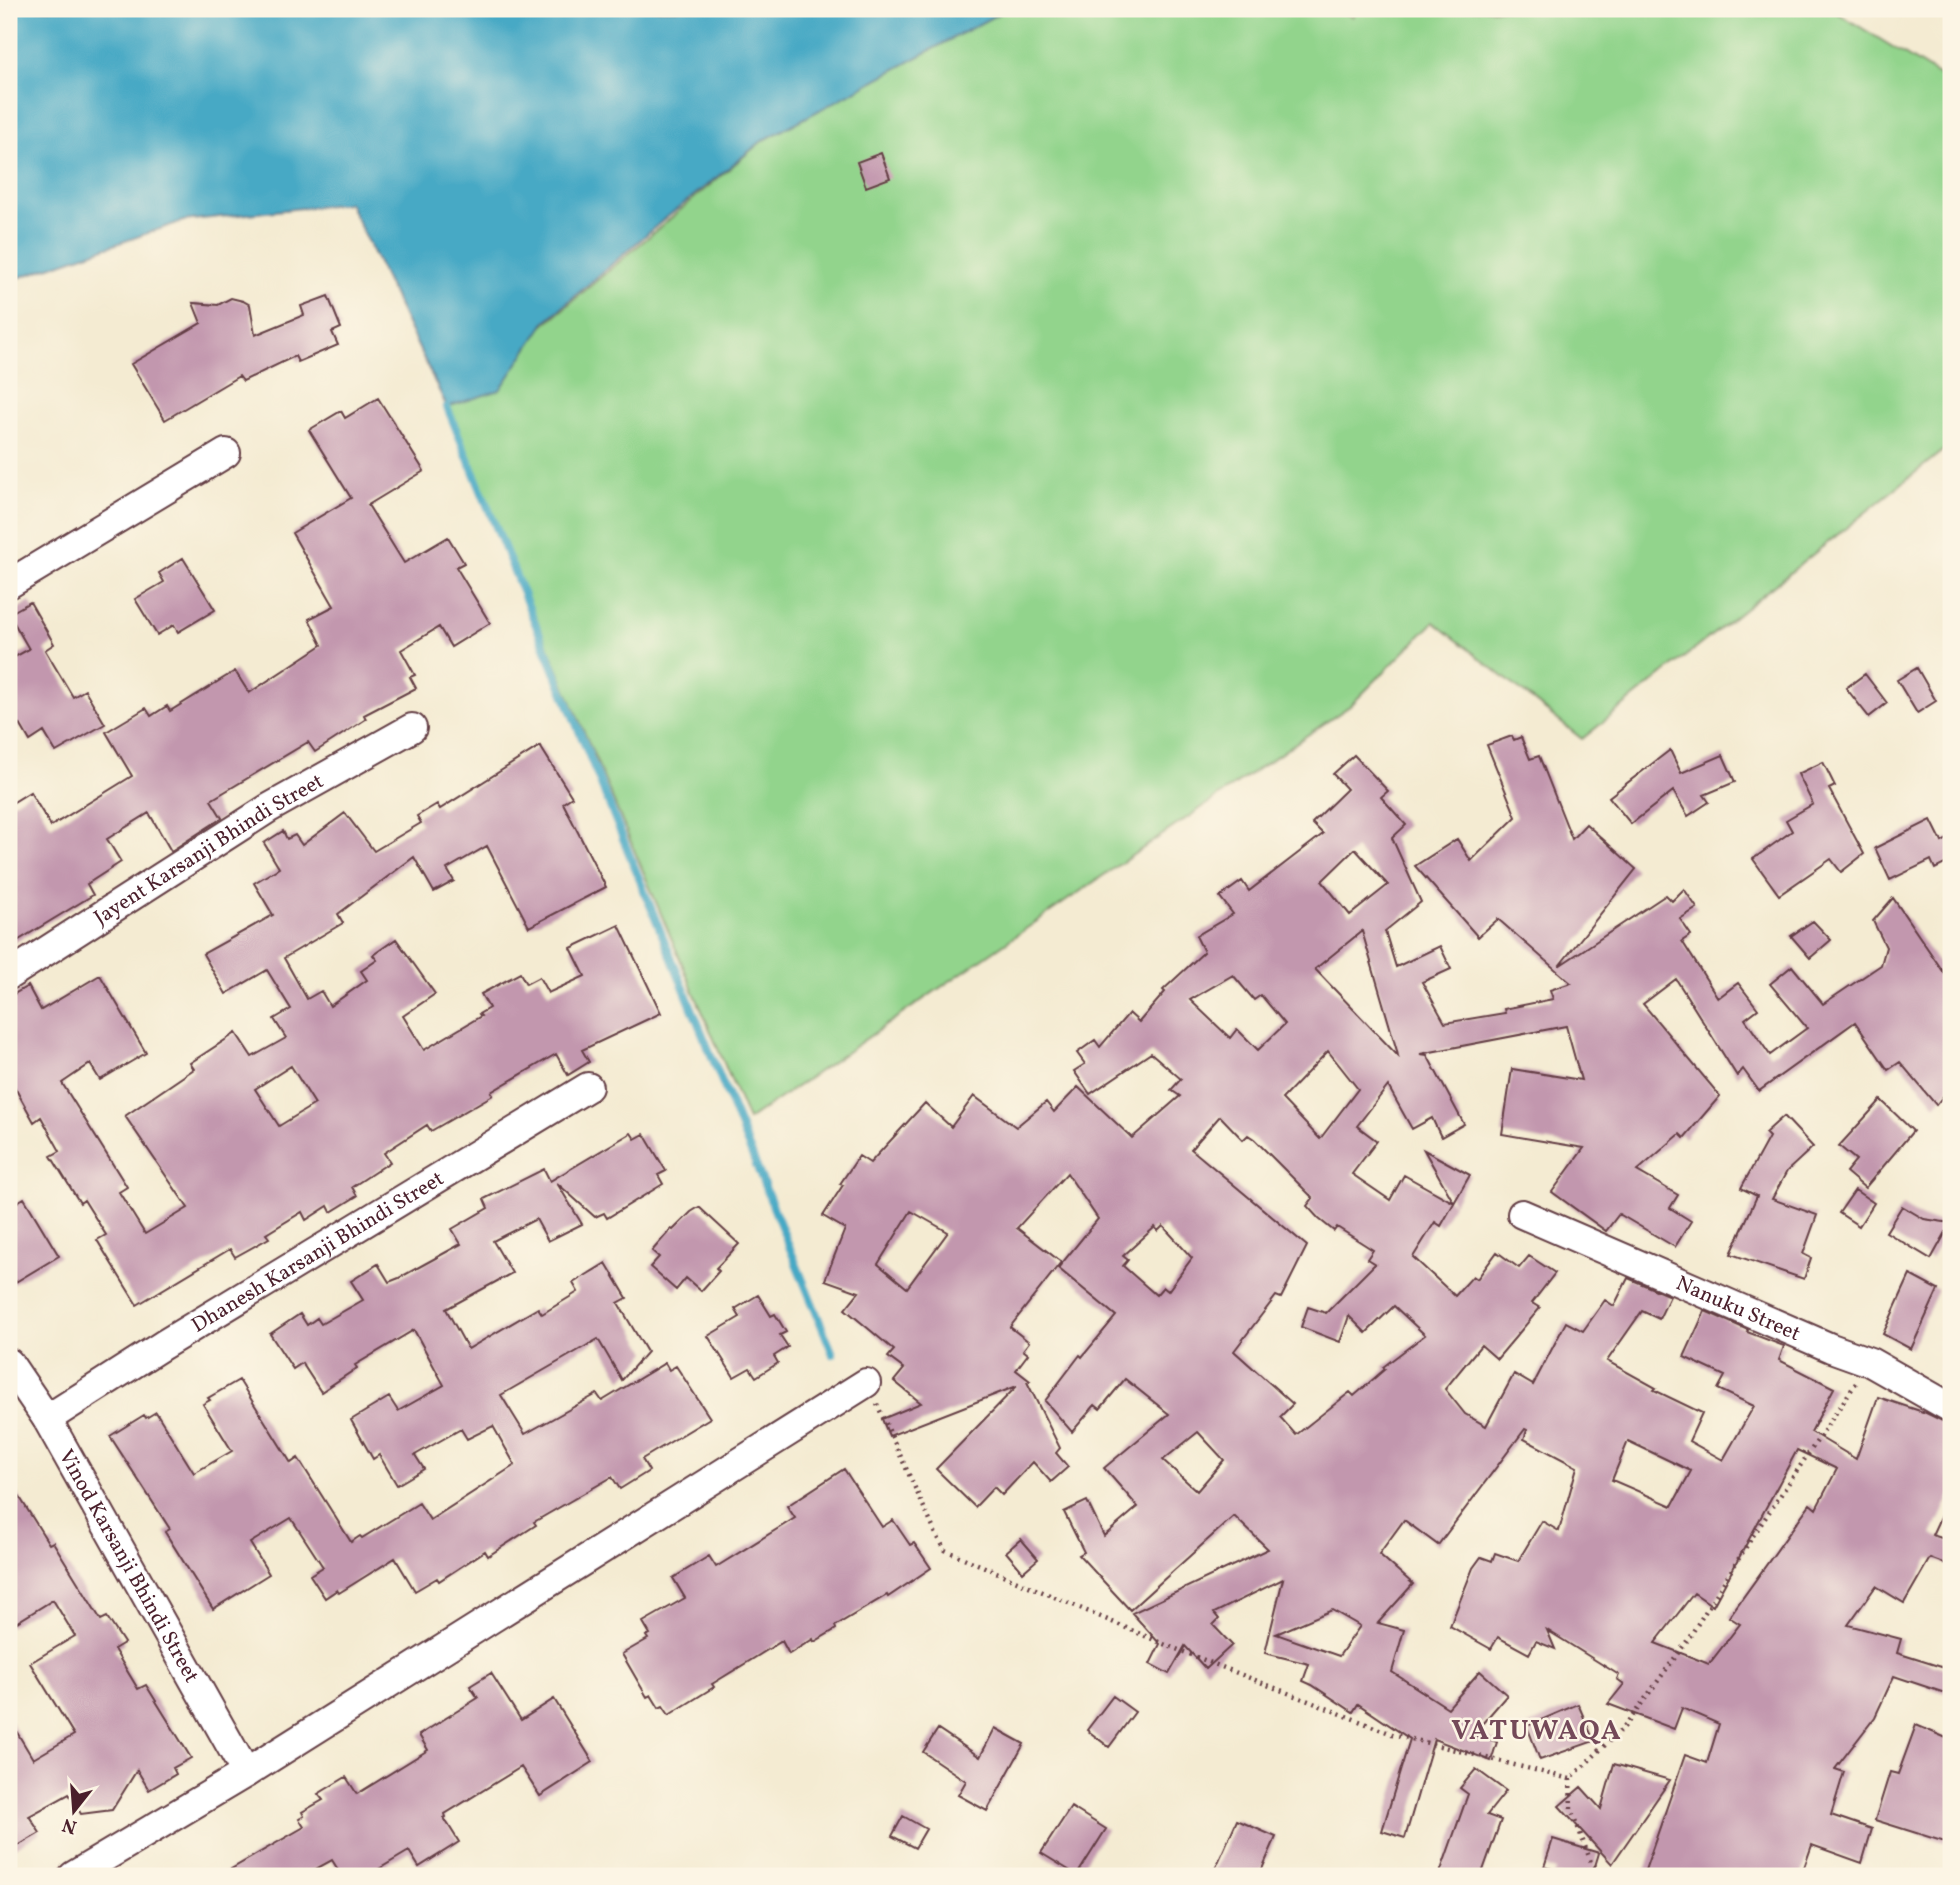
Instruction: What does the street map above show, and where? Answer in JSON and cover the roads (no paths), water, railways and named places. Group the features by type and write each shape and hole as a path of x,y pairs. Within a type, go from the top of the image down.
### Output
{"street":[{"path":"9,584 226,453"},
{"name":"Jayent Karsanji Bhindi Street","path":"9,975 269,808 412,728"},
{"name":"Dhanesh Karsanji Bhindi Street","path":"47,1419 163,1345 588,1087"},
{"name":"Nanuku Street","path":"1522,1214 1831,1348 1870,1362 1951,1408"},
{"name":"Vinod Karsanji Bhindi Street","path":"9,1363 47,1419 246,1773"},
{"path":"73,1876 246,1773 866,1383"}],"water":[{"path":"9,9 1007,9 762,141 661,222 546,321 500,390 447,407 349,203 183,221 9,281"}],"waterway":[{"path":"447,407 833,1354"}],"district":[{"name":"VATUWAQA","path":"1537,1729"}]}
